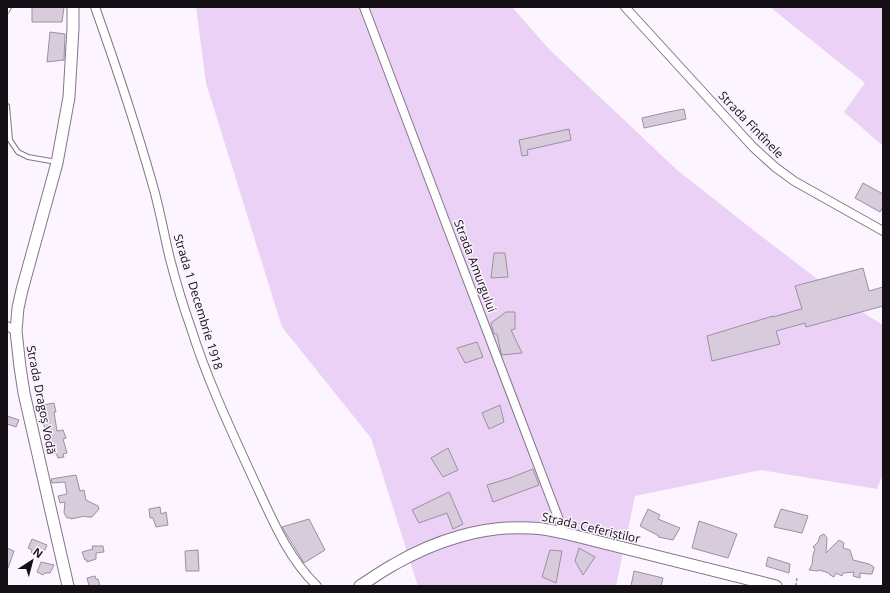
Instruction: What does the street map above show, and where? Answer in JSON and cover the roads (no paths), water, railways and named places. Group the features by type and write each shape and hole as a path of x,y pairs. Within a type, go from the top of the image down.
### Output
{"main road":[{"name":"Strada Dragoș Vodă","path":"68,586 11,329 57,163 69,97 73,7"},
{"name":"Strada Ceferiștilor","path":"360,586 394,564 441,542 464,535 490,530 530,528 544,529 773,586"}],"street":[{"name":"Strada 1 Decembrie 1918","path":"95,7 118,71 153,187 170,261 191,329 211,384 240,451 282,539 308,578 317,586"},
{"name":"Strada Amurgului","path":"364,7 564,534"},
{"name":"Strada Fîntînele","path":"625,7 753,147 775,167 794,180 883,231"}],"lane":[{"path":"7,11 9,7"},
{"path":"7,106 10,140 18,152 28,157 57,163"}]}
